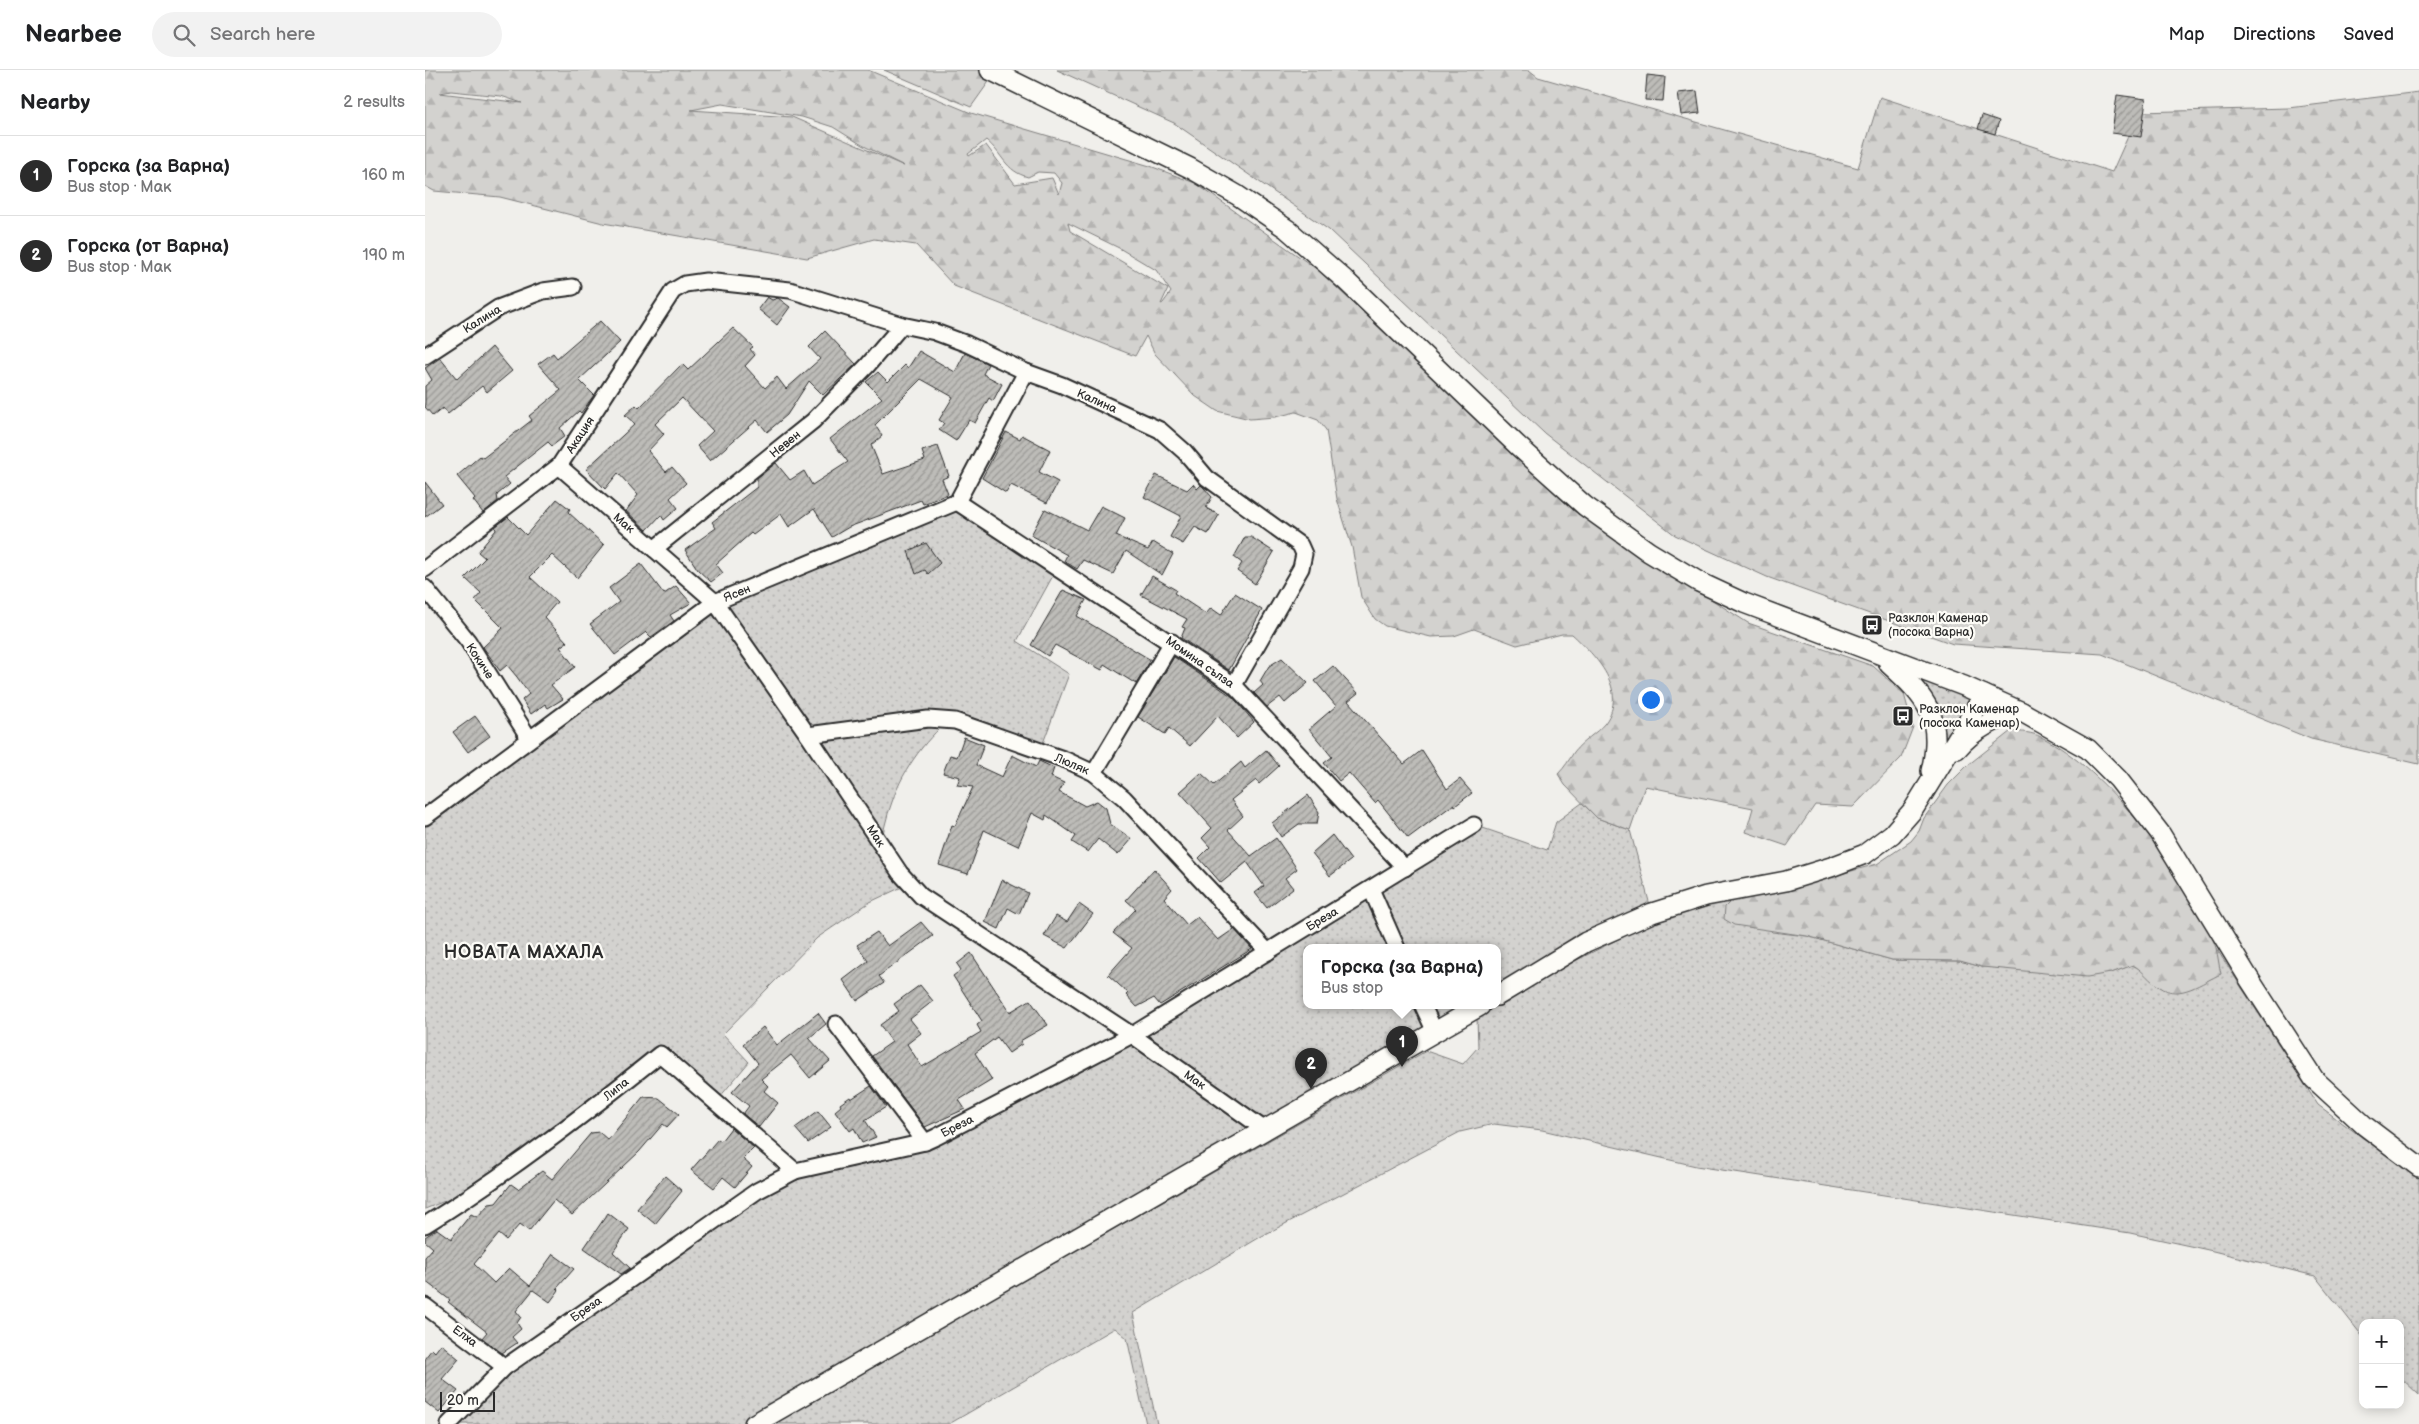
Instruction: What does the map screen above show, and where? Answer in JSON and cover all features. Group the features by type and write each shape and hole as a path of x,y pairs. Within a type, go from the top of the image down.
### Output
{"street":[{"path":"990,70 1189,168 1237,195 1287,229 1345,280 1517,445 1585,506 1649,552 1699,582 1744,603 1984,695 2022,712 2087,749 2118,779 2160,833 2313,1079 2365,1126 2419,1167"},
{"name":"Калина","path":"706,281 790,290 902,325 935,332 967,344 1025,372 1062,385 1160,430 1185,452 1207,478 1300,545 1305,554 1301,568 1234,685"},
{"name":"Акация","path":"425,569 559,466 673,291 685,284 706,281"},
{"name":"Калина","path":"425,356 498,308 543,291 573,288"},
{"name":"Невен","path":"654,549 813,421 867,366 902,325"},
{"path":"957,502 1025,372"},
{"name":"Мак","path":"559,466 715,602 808,735 899,873 921,896 1133,1035 1265,1130"},
{"name":"Ясен","path":"425,817 529,738 715,602 957,502"},
{"name":"Момина сълза","path":"957,502 1172,642 1234,685 1405,868"},
{"name":"Кокиче","path":"425,588 468,641 529,738"},
{"path":"1094,773 1172,642"},
{"path":"1881,656 1914,686 1927,702 1935,732 1936,751 1928,782"},
{"path":"1501,994 1586,942 1652,913 1706,896 1787,881 1865,854 1892,834 1913,810 1928,782 1984,695"},
{"path":"1928,782 1972,734 2001,717 2022,712"},
{"name":"Люляк","path":"808,735 928,719 955,721 1065,760 1094,773 1124,798 1268,952"},
{"name":"Бреза","path":"450,1424 505,1366 757,1191 795,1171 925,1142 1133,1035 1474,825"},
{"path":"1371,889 1395,944"},
{"path":"1424,1009 1435,1032"},
{"path":"754,1424 1475,1009"},
{"path":"836,1024 925,1142"},
{"name":"Липа","path":"425,1225 484,1187 586,1113 660,1054 795,1171"},
{"name":"Елха","path":"425,1306 505,1366"}],"green space":[{"path":"425,70 868,70 971,113 1150,166 1195,183 1318,270 1574,511 1748,623 1873,666 1904,694 1913,727 1901,758 1853,807 1815,805 1787,846 1746,832 1753,808 1645,786 1630,830 1597,818 1565,785 1558,774 1577,748 1605,723 1611,711 1613,698 1611,686 1607,674 1599,663 1572,634 1562,634 1517,645 1474,629 1454,636 1431,637 1385,626 1375,619 1361,597 1352,547 1337,499 1326,430 1318,420 1296,412 1275,417 1250,419 1217,411 1195,396 1155,354 1146,336 1135,356 954,286 916,245 874,239 807,258 603,223 500,197 434,191 425,186","holes":["451,91 501,96 522,103 440,93","722,104 802,117 833,127 862,145 904,166 792,117 691,110","986,140 1009,166 1020,174 1028,177 1038,172 1054,173 1062,183 1059,194 1052,178 1015,184 986,145 969,156 968,154","1068,223 1119,248 1156,270 1171,292 1161,304 1168,289 1070,231"]},
{"path":"884,70 978,70 993,76 971,107"},
{"path":"1057,70 1529,70 1538,77 1858,168 1880,97 2112,172 2139,112 2289,108 2419,92 2419,764 2311,739 2102,654 1953,644 1767,577 1675,535 1544,433 1329,230 1174,123"},
{"path":"955,509 1055,572 1017,641 1069,674 1043,743 956,714 935,733 910,765 897,789 888,814 879,851 902,887 870,902 817,938 723,1034 749,1062 719,1098 666,1054 472,1190 425,1209 425,826 483,781 725,604"},
{"path":"1881,656 2022,712 2001,717 1928,782 1935,732"},
{"path":"2011,731 2038,735 2065,751 2092,773 2144,829 2168,860 2205,921 2216,948 2221,974 2191,989 2175,992 2156,985 2133,965 2111,973 2087,977 1982,967 1960,961 1892,960 1807,936 1734,925 1724,919 1725,907 1735,897 1804,884 1877,864 1911,841 1919,831 1924,818 1948,785 1968,765"},
{"path":"1582,803 1597,818 1630,830 1652,913 1501,994 1501,944 1303,944 1303,1009 1475,1009 755,1424 449,1424 505,1367 795,1171 936,1137 1132,1035 1474,825 1547,850 1556,822"},
{"path":"1735,897 1772,932 1807,936 1892,960 1960,961 1982,967 2111,973 2132,965 2142,970 2160,987 2201,983 2216,948 2318,1105 2419,1179 2419,1395 2404,1381 2404,1319 2359,1319 2359,1332 2315,1276 2130,1233 1696,1166 1542,1130 1494,1124 1460,1132 1262,1236 1133,1313 1157,1424 1146,1424 1127,1338 1115,1328 949,1424 772,1424 1426,1051 1463,1064 1478,1047 1477,1018 1492,1009 1501,1009 1501,1003 1545,976 1668,914"}],"building":[{"path":"1647,75 1665,77 1663,101 1645,100"},
{"path":"1697,91 1700,113 1681,115 1678,93"},
{"path":"2117,95 2146,99 2141,137 2112,133"},
{"path":"1982,115 1999,121 1995,134 1978,129"},
{"path":"767,297 772,300 778,298 790,307 777,325 758,309"},
{"path":"600,321 620,342 579,380 594,395 581,413 579,411 560,428 565,436 552,446 548,442 504,477 510,484 497,495 498,501 483,513 473,500 475,498 457,476 480,456 483,458 532,420 529,416 561,390 538,364 553,353 557,358"},
{"path":"733,328 753,347 750,349 755,355 745,366 765,388 777,377 786,389 820,359 809,347 825,331 856,364 823,395 809,381 787,415 767,432 757,420 710,461 697,446 713,431 682,398 655,424 664,434 648,451 666,472 672,467 686,483 670,498 678,508 664,520 661,515 647,530 626,511 638,495 618,473 605,489 586,469 635,424 625,415 636,405 639,408 682,364 688,370"},
{"path":"492,347 512,371 487,392 482,386 448,414 443,408 433,416 425,407 425,386 432,380 425,368 440,358 457,379"},
{"path":"919,351 955,372 965,353 988,364 983,374 1002,384 993,401 989,398 975,423 969,420 956,441 939,430 944,423 939,420 953,397 921,379 875,425 882,436 871,445 883,474 925,460 922,451 938,446 949,476 942,479 948,494 923,504 921,500 849,527 832,537 814,509 789,527 781,514 753,535 751,533 716,564 723,573 711,582 698,570 685,550 716,528 712,522 757,487 757,478 776,463 790,480 804,471 812,485 848,462 830,439 882,398 866,382 878,372 888,382 905,365 908,368"},
{"path":"1006,432 1020,439 1022,435 1050,450 1039,472 1058,482 1047,503 1011,485 1006,493 982,478"},
{"path":"1156,475 1187,490 1193,484 1197,489 1201,485 1212,497 1206,508 1219,515 1208,534 1195,527 1183,544 1170,537 1181,516 1144,497"},
{"path":"425,482 442,504 425,517"},
{"path":"557,499 570,509 568,512 604,545 577,578 552,555 530,577 557,602 544,617 567,642 560,647 575,667 551,685 563,699 548,708 545,704 531,714 522,700 529,694 517,677 507,665 500,671 483,647 503,628 475,600 481,593 465,578 485,558 478,552 496,530 495,527 508,517 526,535"},
{"path":"1101,506 1125,518 1116,536 1148,550 1153,542 1173,554 1162,575 1126,551 1113,574 1083,560 1077,569 1064,561 1067,555 1031,535 1045,509 1087,530"},
{"path":"1245,537 1251,537 1274,552 1255,584 1237,571 1242,563 1234,557"},
{"path":"926,543 940,563 928,574 925,570 916,574 908,551"},
{"path":"641,564 664,594 676,586 691,603 670,615 674,621 651,637 646,632 615,655 590,624 619,602 609,588"},
{"path":"1152,576 1176,590 1174,593 1206,614 1211,608 1221,615 1235,593 1262,610 1229,670 1181,638 1185,628 1182,627 1187,619 1141,595"},
{"path":"1063,590 1086,600 1077,616 1151,660 1136,684 1104,664 1102,670 1055,645 1048,656 1031,645"},
{"path":"1174,657 1233,697 1254,722 1237,738 1218,716 1190,746 1169,728 1165,734 1138,717"},
{"path":"1282,658 1308,683 1285,703 1280,697 1267,707 1254,693 1263,685 1260,681 1269,666"},
{"path":"1333,666 1358,693 1348,701 1404,764 1422,750 1447,789 1460,779 1472,793 1408,838 1378,800 1375,803 1349,773 1339,781 1324,763 1332,757 1309,729 1336,706 1315,681"},
{"path":"475,716 490,736 468,752 453,732"},
{"path":"964,737 984,745 976,765 1002,777 1012,755 1036,767 1039,761 1054,768 1051,777 1064,783 1059,792 1085,806 1097,801 1106,808 1110,824 1132,839 1118,855 1098,839 1088,852 1072,842 1076,836 1046,815 1045,820 1032,813 1018,846 984,830 968,874 939,865 952,825 955,826 973,787 957,785 960,777 943,773 950,755 957,757"},
{"path":"1266,750 1279,766 1259,784 1256,780 1231,800 1243,816 1228,830 1251,856 1276,838 1297,869 1285,878 1293,888 1267,908 1255,893 1264,886 1247,862 1221,883 1199,858 1210,847 1202,838 1212,828 1180,792 1201,773 1214,785 1241,762 1245,768"},
{"path":"1308,795 1319,812 1317,824 1299,824 1281,837 1272,823"},
{"path":"1332,835 1351,860 1330,876 1312,853"},
{"path":"1154,869 1172,889 1164,898 1187,925 1197,917 1218,940 1234,929 1252,949 1160,1005 1154,998 1137,1007 1126,995 1128,993 1108,975 1132,948 1113,933 1136,909 1126,900"},
{"path":"1002,880 1028,893 1019,914 1008,908 999,929 985,922"},
{"path":"1079,904 1093,914 1067,948 1044,936 1056,916 1067,922"},
{"path":"921,922 933,936 879,976 884,983 857,1001 843,980 868,961 857,945 877,932 888,946"},
{"path":"971,953 1010,1012 1030,1000 1048,1025 1020,1041 1022,1044 1009,1053 997,1037 975,1053 992,1080 959,1100 965,1109 925,1127 872,1056 892,1042 880,1025 899,1011 894,1004 920,985 933,1001 910,1019 921,1033 907,1044 922,1067 981,1032 977,1025 982,1021 953,976 961,970 957,964"},
{"path":"818,1013 826,1024 809,1038 830,1061 810,1078 791,1055 761,1079 768,1086 764,1091 778,1103 759,1127 743,1114 749,1106 732,1092 758,1063 743,1044 763,1027 777,1045"},
{"path":"871,1086 886,1107 865,1120 876,1137 862,1143 854,1128 850,1131 835,1111 841,1106 840,1104 850,1097 851,1099"},
{"path":"643,1097 659,1098 679,1114 667,1127 663,1124 639,1152 572,1215 554,1200 529,1231 520,1224 506,1240 499,1234 474,1264 494,1283 509,1268 530,1286 553,1254 574,1269 557,1288 559,1290 550,1302 533,1290 516,1311 521,1317 517,1323 521,1329 512,1337 517,1343 502,1353 482,1338 487,1332 448,1302 450,1300 425,1281 425,1257 433,1248 425,1241 425,1237 437,1229 451,1239 471,1214 477,1217 489,1204 496,1203 511,1184 518,1189 542,1171 552,1179 591,1133 599,1132 608,1140"},
{"path":"818,1111 831,1127 808,1143 795,1128"},
{"path":"731,1128 754,1148 743,1159 752,1167 735,1187 723,1177 714,1188 691,1170 718,1139 721,1141"},
{"path":"665,1176 682,1191 655,1224 637,1209"},
{"path":"608,1213 629,1229 613,1252 630,1268 621,1274 584,1248"},
{"path":"441,1344 459,1359 442,1379 458,1391 439,1413 425,1402 425,1358 432,1349 435,1352"}],"place":[{"name":"Разклон Каменар (посока Варна)","path":"1872,625"},
{"name":"Разклон Каменар (посока Каменар)","path":"1903,716"},
{"name":"Горска (за Варна)","path":"1402,1067"},
{"name":"Горска (от Варна)","path":"1311,1089"}],"district":[{"name":"НОВАТА МАХАЛА","path":"524,952"}]}
